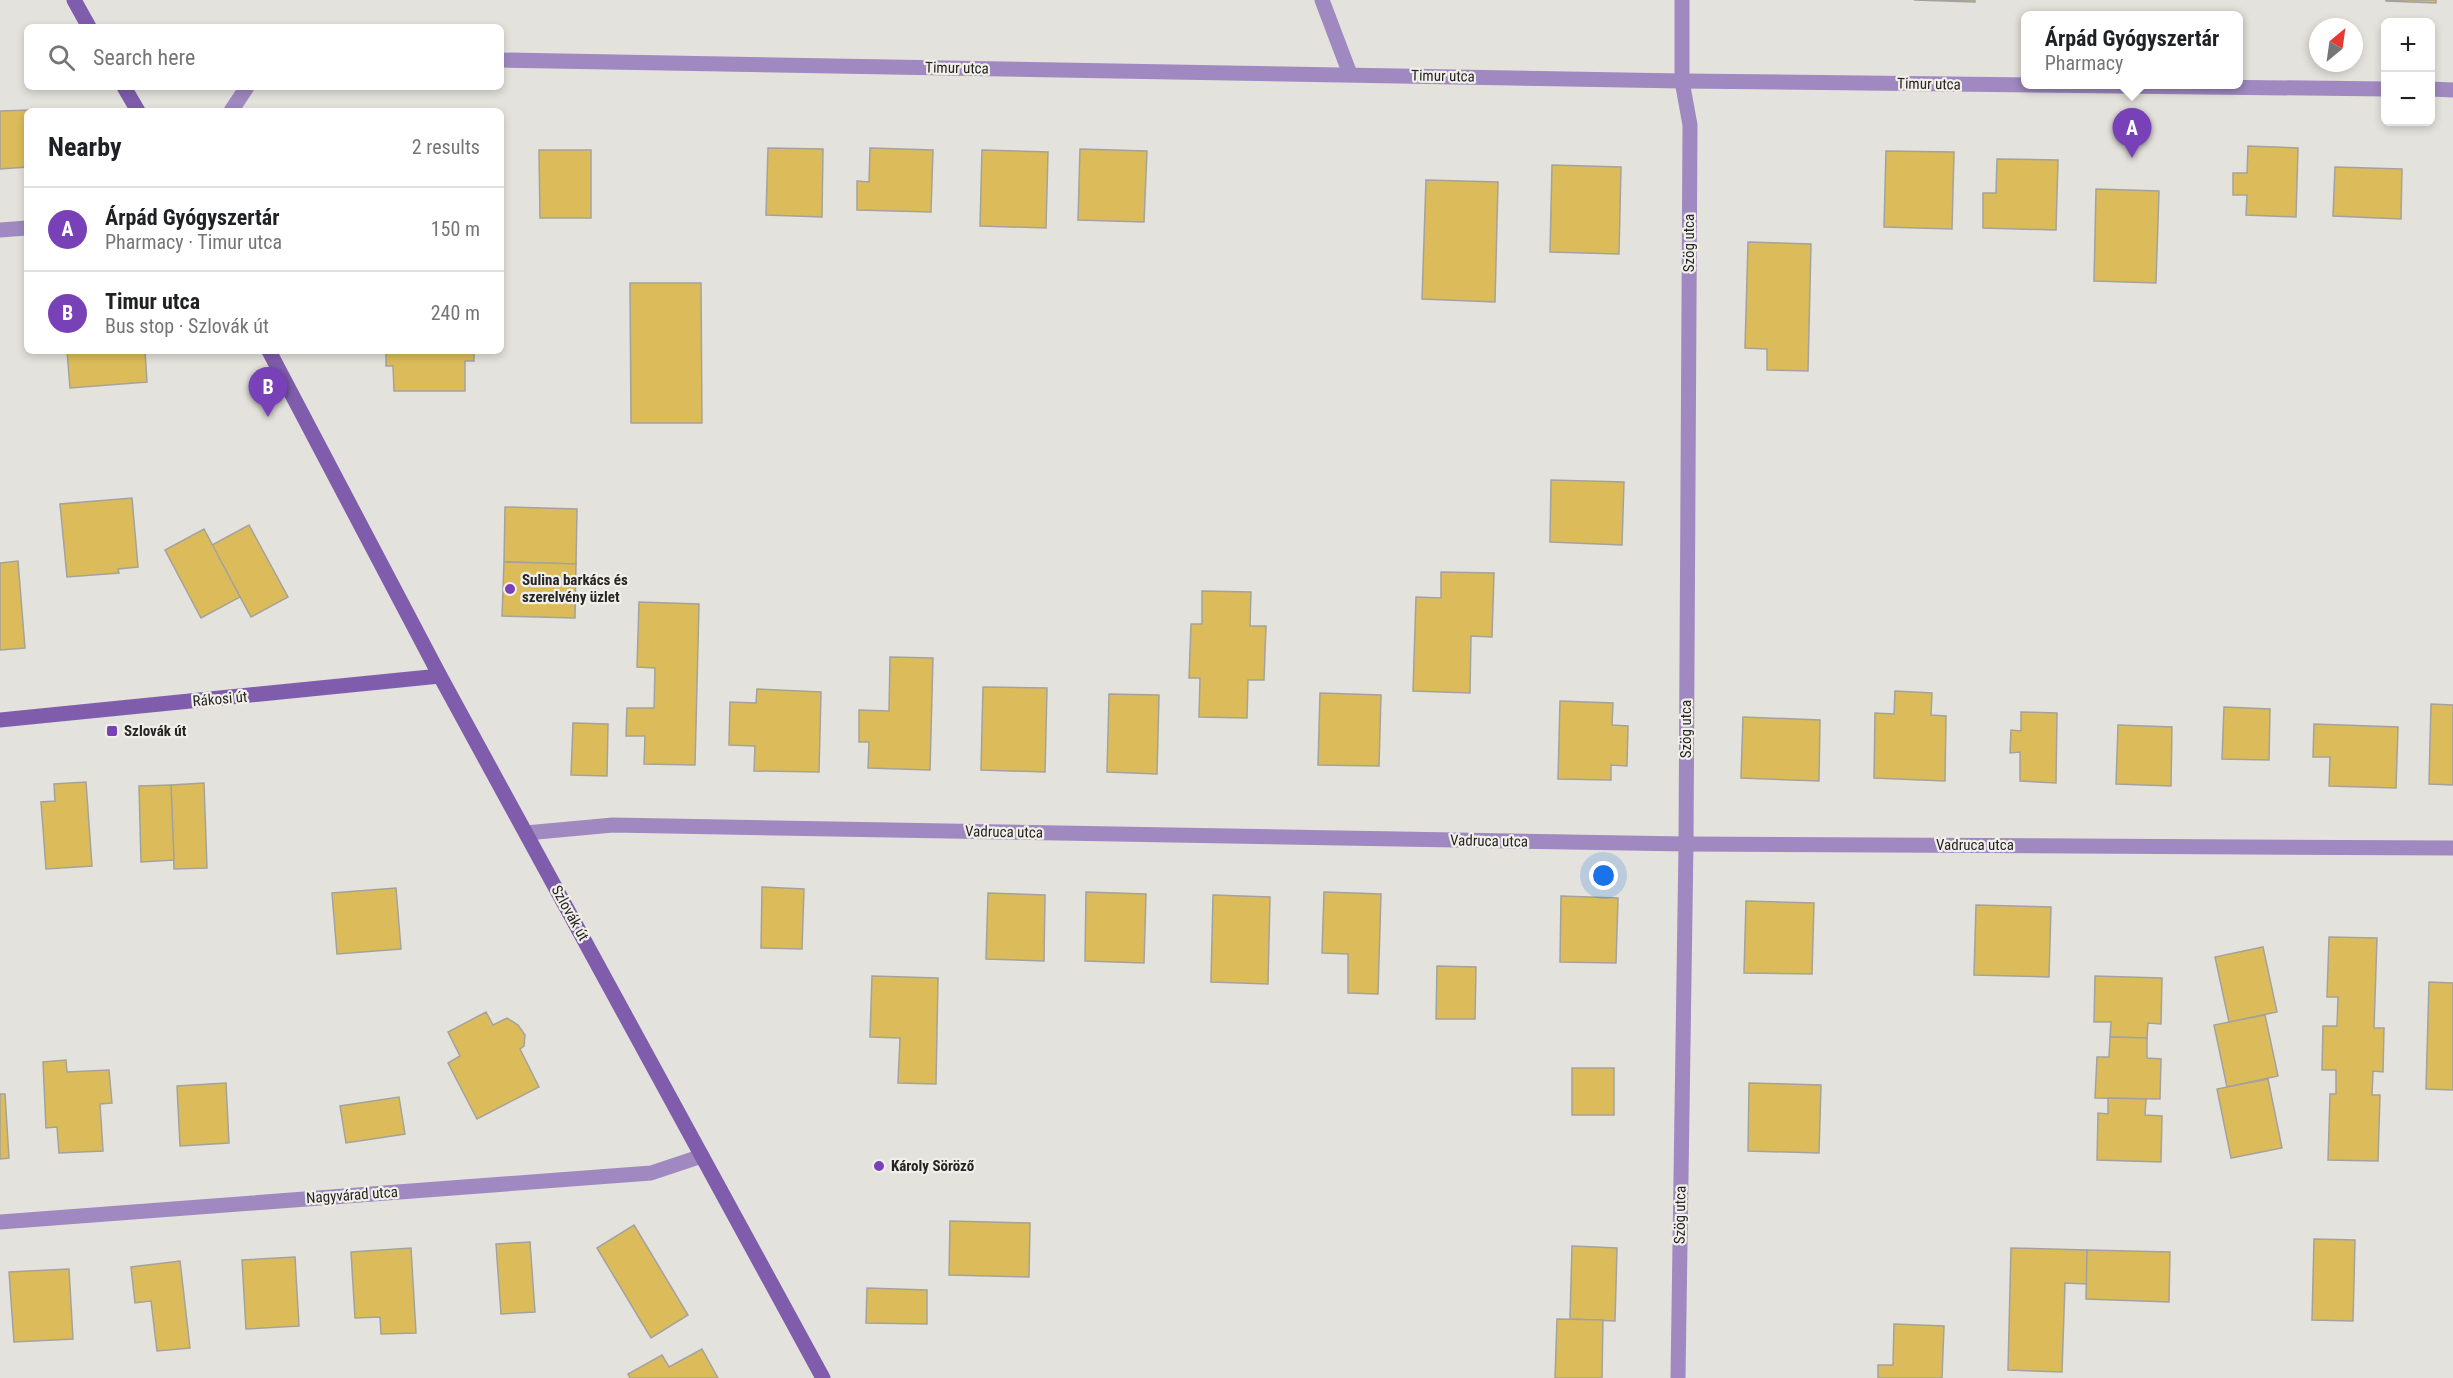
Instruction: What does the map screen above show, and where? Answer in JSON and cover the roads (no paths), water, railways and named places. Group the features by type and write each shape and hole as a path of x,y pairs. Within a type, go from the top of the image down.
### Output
{"main road":[{"path":"74,0 87,24"},
{"path":"126,90 136,108"},
{"name":"Szlovák út","path":"271,354 440,676 823,1378"},
{"name":"Rákosi út","path":"0,720 440,676"}],"street":[{"path":"1322,0 1350,74"},
{"name":"Szög utca","path":"1678,1378 1686,844 1690,125 1682,81 1682,0"},
{"name":"Timur utca","path":"504,60 2021,85"},
{"name":"Timur utca","path":"2243,87 2381,89"},
{"path":"2435,89 2453,90"},
{"path":"233,108 245,90"},
{"path":"0,230 24,228"},
{"name":"Vadruca utca","path":"526,833 613,825 1686,844 2453,848"},
{"name":"Nagyvárad utca","path":"0,1222 651,1173 702,1156"}],"place":[{"name":"Árpád Gyógyszertár","path":"2132,158"},
{"name":"Timur utca","path":"268,417"},
{"name":"Sulina barkács és szerelvény üzlet","path":"510,589"},
{"name":"Szlovák út","path":"112,731"},
{"name":"Károly Söröző","path":"879,1166"}]}
